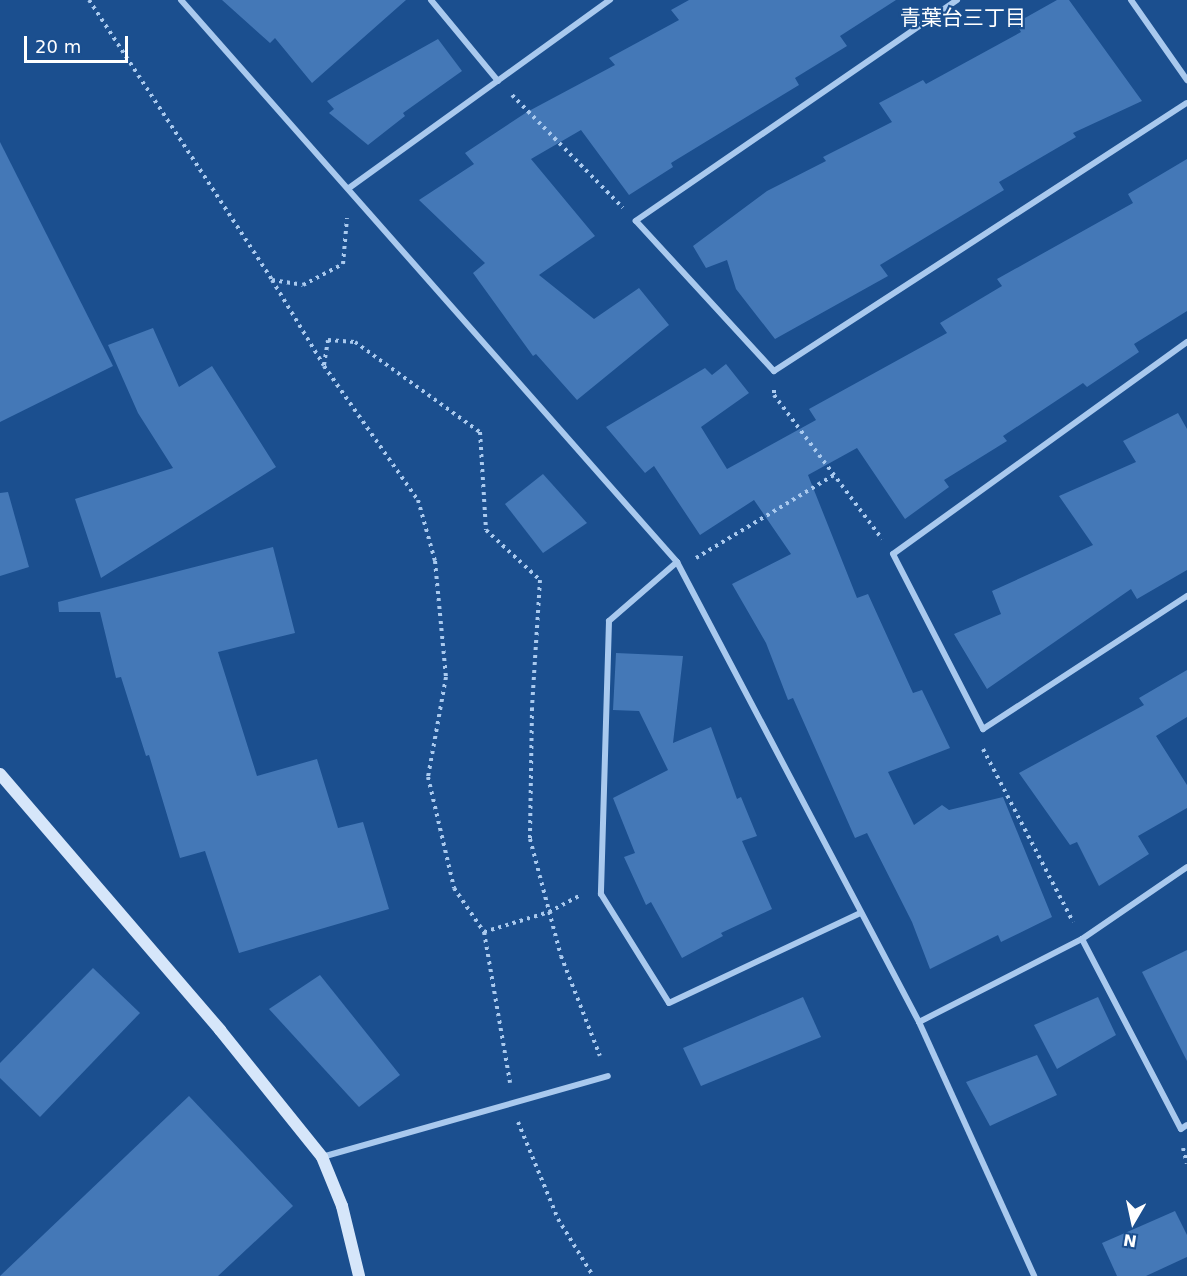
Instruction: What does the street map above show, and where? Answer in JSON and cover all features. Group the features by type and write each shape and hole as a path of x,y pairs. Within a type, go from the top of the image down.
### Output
{"street":[{"path":"181,0 349,188 676,562 919,1022 1034,1276"},
{"path":"431,0 498,81"},
{"path":"349,188 610,0"},
{"path":"957,0 636,221 774,371 1187,103"},
{"path":"1131,0 1187,80"},
{"path":"1187,342 893,554 983,729 1187,596"},
{"path":"676,562 609,621 601,894 669,1003 860,912"},
{"path":"0,774 220,1030 322,1157 349,1228 359,1276"},
{"path":"919,1022 1082,939 1187,867"},
{"path":"1082,939 1181,1129 1187,1125"},
{"path":"322,1157 608,1076"}],"path":[{"path":"89,0 184,151 272,280 324,366 418,500 435,561 446,677 428,777 454,888 484,932 518,1122 558,1219 593,1276"},
{"path":"498,81 636,221"},
{"path":"272,280 303,285 343,264 349,188"},
{"path":"324,366 328,340 355,342 480,432 486,530 540,580 532,708 530,839 561,956 608,1076"},
{"path":"774,371 774,395 893,554"},
{"path":"695,559 834,475"},
{"path":"983,729 983,755 1082,939"},
{"path":"484,932 549,912 602,882"}],"building":[{"path":"222,0 406,0 312,83 275,38 270,43"},
{"path":"689,0 896,0 840,36 847,46 795,78 799,85 671,163 673,167 629,195 581,130 531,159 595,236 539,275 594,319 639,288 669,325 577,400 536,354 533,356 473,273 485,263 419,200 474,164 465,153 527,112 615,65 609,58 679,20 671,10"},
{"path":"1057,0 1069,0 1142,101 1073,133 1076,137 999,182 1004,190 880,265 888,276 775,339 736,289 727,260 706,268 693,246 767,191 826,161 823,157 892,122 879,103 923,80 926,84 1021,32 1016,23"},
{"path":"438,39 462,71 403,113 405,116 368,145 329,113 334,109 327,101"},
{"path":"0,142 113,366 0,422"},
{"path":"1187,159 1187,311 1134,344 1139,352 1087,387 1083,383 1003,436 1007,441 944,480 949,487 905,519 857,448 808,475 857,598 868,594 913,693 922,690 950,748 888,772 914,825 942,805 949,810 1003,797 1052,917 1001,942 998,935 930,969 912,922 867,833 855,838 793,698 788,700 766,643 732,584 791,554 754,500 700,535 654,466 645,473 606,427 705,368 712,375 726,364 749,393 701,427 727,469 816,420 809,409 947,333 940,323 1002,286 997,279 1133,203 1128,194"},
{"path":"153,328 179,387 212,366 276,467 101,578 75,499 173,468 138,413 108,345"},
{"path":"1178,413 1187,429 1187,570 1137,599 1131,589 987,689 954,634 1001,614 992,591 1093,545 1059,496 1136,462 1123,441"},
{"path":"543,474 587,523 543,553 505,504"},
{"path":"8,492 29,567 0,576 0,493"},
{"path":"273,547 295,633 218,652 257,776 317,759 338,828 363,822 389,909 239,953 205,851 180,858 149,755 146,756 121,677 116,678 100,612 59,612 58,602"},
{"path":"616,653 683,656 673,743 711,727 737,799 741,797 757,836 742,841 772,909 721,933 723,936 682,958 651,902 646,905 624,857 635,853 613,798 668,770 639,711 613,710"},
{"path":"1187,670 1187,717 1156,736 1187,785 1187,808 1138,836 1149,854 1099,886 1077,842 1070,845 1019,773 1144,705 1139,698"},
{"path":"1187,950 1187,1061 1142,972"},
{"path":"93,968 140,1013 40,1117 0,1078 0,1063"},
{"path":"320,975 400,1075 359,1107 269,1009"},
{"path":"803,997 821,1037 701,1086 683,1048"},
{"path":"1098,997 1116,1035 1057,1069 1034,1025"},
{"path":"1037,1055 1057,1095 990,1126 966,1082"},
{"path":"189,1096 293,1206 218,1276 0,1276"},
{"path":"1175,1211 1187,1235 1187,1257 1146,1276 1117,1276 1102,1243"}],"district":[{"name":"青葉台三丁目","path":"963,18"}]}
